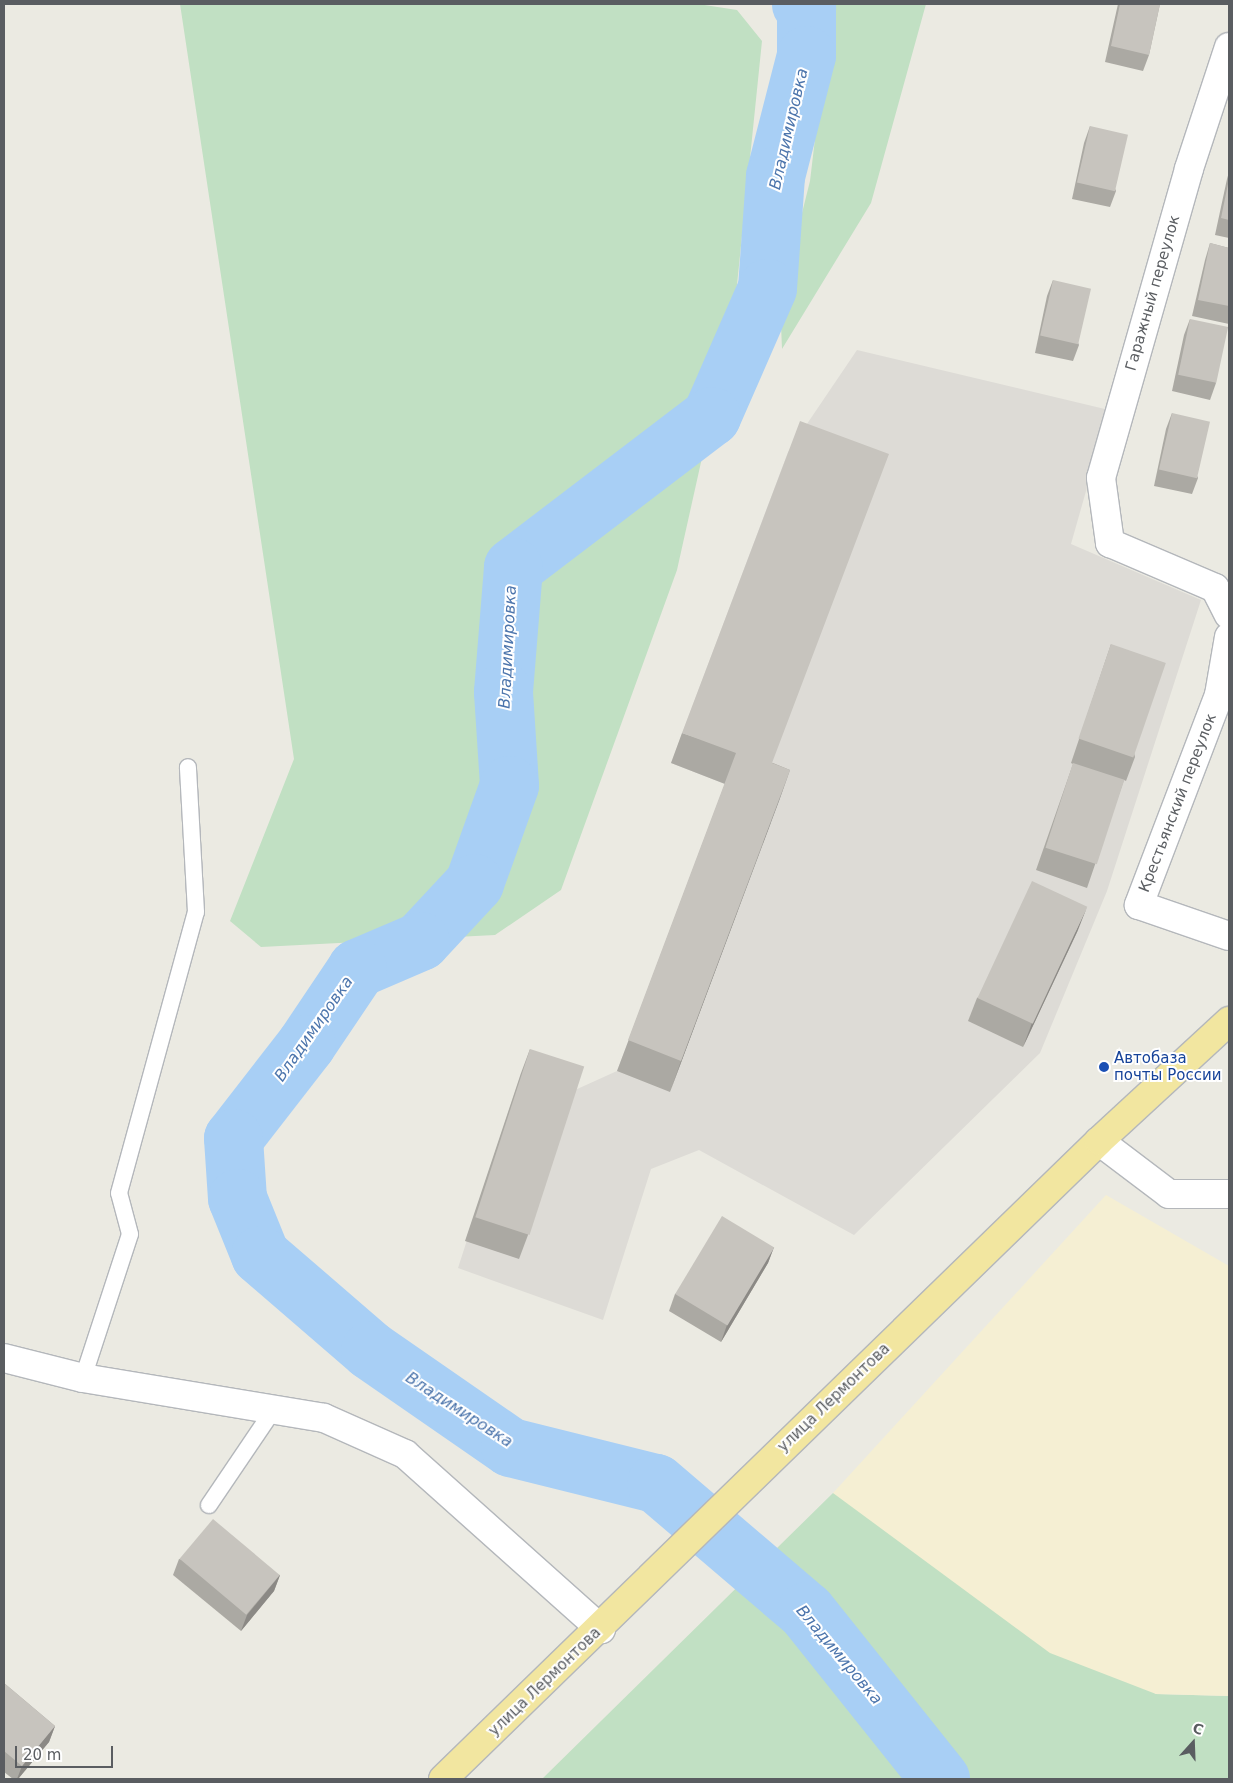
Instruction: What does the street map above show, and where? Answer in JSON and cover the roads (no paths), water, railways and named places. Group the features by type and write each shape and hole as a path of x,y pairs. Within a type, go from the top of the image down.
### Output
{"highway":[{"name":"улица Лермонтова","path":"443,1779 601,1629 769,1461 1099,1141 1229,1021"}],"street":[{"name":"Гаражный переулок","path":"1229,47 1189,169 1101,478 1110,543 1215,588 1229,615"},
{"name":"Крестьянский переулок","path":"1229,637 1219,694 1139,905 1229,936"},
{"path":"1099,1141 1170,1194 1229,1194"},
{"path":"4,1358 83,1378 324,1418 405,1454 601,1629"}],"lane":[{"path":"83,1378 130,1234 119,1193 196,912 188,767"},
{"path":"209,1505 274,1410"}],"waterway":[{"name":"Владимировка","path":"801,4 806,7 806,55 775,176 767,288 711,416 513,567 503,692 509,785 474,883 420,941 357,968 306,1044 233,1138 237,1198 260,1255 370,1350 510,1447 656,1483 806,1611 940,1779"}],"place":[{"name":"Автобаза почты России","path":"1104,1067"}]}
